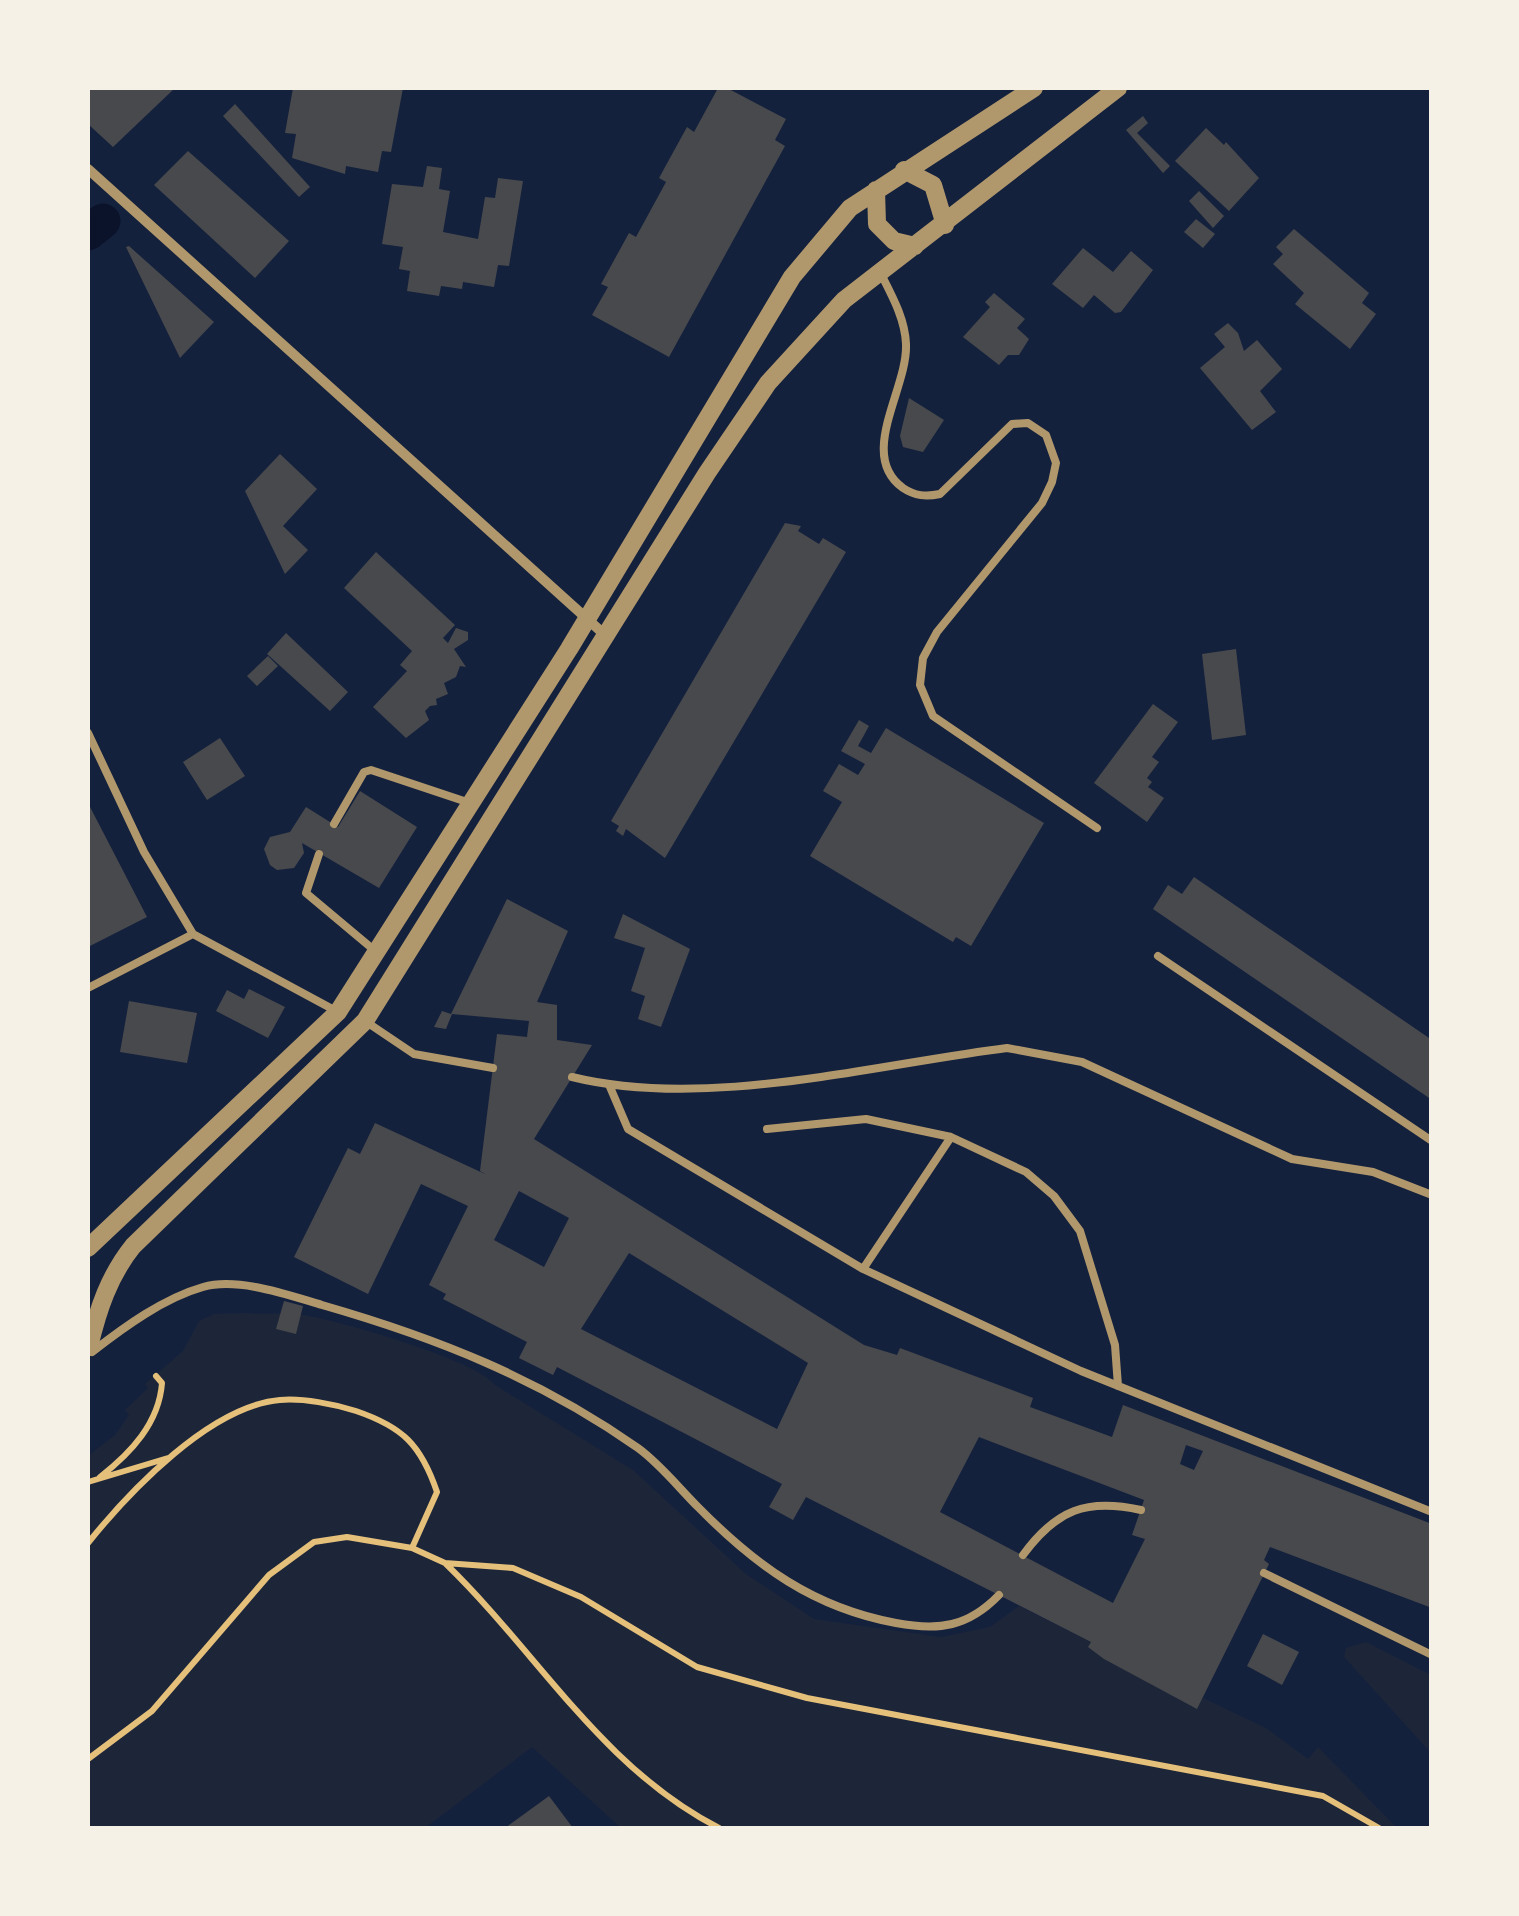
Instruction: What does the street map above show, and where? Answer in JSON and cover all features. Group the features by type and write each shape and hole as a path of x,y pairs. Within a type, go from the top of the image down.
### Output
{"street":[{"path":"88,1248 338,1012 585,620 792,277 850,208 1034,88"},
{"path":"88,1358 88,1344 102,1300 116,1267 133,1246 365,1021 605,635 768,383 844,300 1118,88"},
{"path":"88,169 605,635"},
{"path":"904,170 933,186 945,225"},
{"path":"876,190 877,224 894,241 915,246"}],"lane":[{"path":"880,272 900,311 907,346 882,459 889,478 909,492 940,494 1012,424 1028,423 1046,435 1056,464 1042,503 937,632 923,658 920,685 933,716 1097,828"},
{"path":"88,733 144,852 193,934 338,1012"},
{"path":"334,824 364,772 371,770 470,803"},
{"path":"319,854 306,894 375,951"},
{"path":"88,988 193,934"},
{"path":"1158,956 1432,1141"},
{"path":"365,1021 432,1060 493,1068"},
{"path":"572,1077 610,1087 760,1085 990,1050 1047,1053 1126,1078 1292,1159 1373,1172 1432,1195"},
{"path":"610,1087 628,1129 863,1269 1118,1386 1432,1512"},
{"path":"767,1129 866,1118 951,1138 1026,1172 1054,1196 1080,1231 1116,1345 1118,1386"},
{"path":"863,1269 951,1138"},
{"path":"88,1358 174,1298 207,1285 287,1294 468,1352 581,1410 643,1451 762,1568 817,1601 857,1616 922,1628 952,1627 970,1620 1000,1595"},
{"path":"1023,1555 1064,1514 1106,1503 1140,1510"},
{"path":"1264,1573 1432,1655"}],"path":[{"path":"100,1477 141,1438 160,1401 162,1383 156,1376"},
{"path":"88,1543 118,1505 168,1458 228,1418 279,1400 338,1406 390,1423 425,1457 437,1492 412,1548"},
{"path":"88,1482 168,1458"},
{"path":"88,1760 152,1711 270,1575 314,1542 347,1537 412,1548 445,1563 491,1608 609,1750 718,1828"},
{"path":"445,1563 512,1568 580,1597 698,1668 807,1698 1323,1796 1379,1828"}],"shaded area":[{"path":"214,1314 322,1319 463,1364 633,1470 746,1574 814,1619 941,1637 990,1627 1019,1606 1091,1642 1089,1647 1197,1708 1203,1698 1266,1728 1308,1759 1318,1747 1397,1828 621,1828 532,1747 425,1828 88,1828 88,1456 115,1435 129,1415 125,1410 148,1388 145,1384 183,1351 199,1321"},
{"path":"1366,1642 1431,1675 1431,1753 1344,1657 1346,1648"}],"building":[{"path":"88,88 175,88 113,147 88,124"},
{"path":"293,88 403,88 391,152 382,151 378,172 346,166 345,174 292,158 296,134 285,133"},
{"path":"718,88 727,88 786,119 775,140 785,146 669,357 592,315 608,287 601,284 629,233 636,237 666,182 659,178 687,127 694,132"},
{"path":"235,104 310,187 299,197 223,116"},
{"path":"1143,116 1148,123 1137,133 1170,166 1163,173 1126,130"},
{"path":"1206,128 1224,145 1226,142 1259,178 1229,211 1175,161"},
{"path":"188,151 289,241 255,278 154,185"},
{"path":"427,166 442,168 439,189 450,191 443,232 478,239 485,197 495,198 498,178 523,181 509,266 498,265 494,287 463,282 462,289 441,286 439,296 407,291 410,271 399,269 403,247 382,244 392,184 423,187"},
{"path":"1199,191 1224,216 1213,228 1189,201"},
{"path":"1196,219 1215,234 1203,248 1184,232"},
{"path":"1294,229 1369,293 1362,303 1376,314 1350,349 1295,304 1304,293 1273,264 1283,254 1276,247"},
{"path":"126,247 214,322 180,358"},
{"path":"1083,248 1113,272 1131,251 1153,270 1121,312 1115,313 1094,295 1083,308 1052,284"},
{"path":"994,293 1025,319 1017,328 1029,339 1019,355 1008,355 999,365 963,337 990,307 985,302"},
{"path":"1228,323 1238,333 1244,351 1257,340 1282,369 1260,391 1276,412 1252,430 1200,368 1225,347 1214,334"},
{"path":"909,398 944,420 923,452 903,447 900,436"},
{"path":"280,454 317,489 283,526 308,550 285,574 245,491"},
{"path":"785,523 801,526 798,531 819,544 823,538 846,552 665,858 626,829 623,836 616,831 619,826 611,821"},
{"path":"376,552 455,625 443,638 448,643 456,628 468,632 468,640 454,649 466,667 460,666 456,677 444,683 448,694 436,699 437,705 425,711 429,720 406,738 373,707 407,671 400,665 412,651 344,588"},
{"path":"286,633 348,692 330,711 267,654"},
{"path":"1236,649 1246,735 1212,740 1202,654"},
{"path":"268,656 278,666 257,686 247,676"},
{"path":"1153,704 1178,722 1152,757 1159,762 1147,778 1152,782 1148,787 1164,798 1147,822 1094,783"},
{"path":"859,720 869,726 858,746 871,753 886,728 1044,823 971,946 956,937 953,942 810,856 842,802 823,791 839,764 858,775 865,764 841,751"},
{"path":"220,738 245,776 207,800 183,762"},
{"path":"360,791 417,827 379,888 302,843 304,853 294,868 277,870 270,865 264,849 270,837 290,832 306,807 338,827"},
{"path":"88,803 147,917 88,947"},
{"path":"1194,877 1432,1040 1432,1100 1153,909 1168,885 1182,894"},
{"path":"507,899 568,931 537,1002 557,1005 557,1040 592,1045 534,1139 864,1345 897,1355 900,1348 1033,1398 1030,1407 1112,1437 1123,1405 1432,1524 1432,1608 1270,1547 1264,1560 1269,1564 1197,1709 1104,1659 1088,1647 1091,1642 806,1497 793,1520 769,1507 782,1484 557,1367 553,1375 519,1358 527,1342 443,1299 446,1294 429,1285 468,1206 421,1184 368,1294 294,1257 348,1148 360,1154 375,1123 485,1174 480,1171 497,1034 527,1037 529,1021 452,1014 446,1029 434,1027 442,1011 451,1014","holes":["519,1191 569,1218 544,1267 494,1240","629,1253 808,1363 777,1429 581,1329","979,1437 1144,1500 1132,1535 1145,1539 1113,1603 940,1512","1186,1445 1203,1451 1194,1470 1180,1464"]},
{"path":"623,914 690,949 661,1027 638,1019 645,996 631,991 645,948 614,938"},
{"path":"249,989 285,1007 268,1038 216,1011 227,990 244,999"},
{"path":"129,1001 197,1013 187,1063 120,1052"},
{"path":"284,1301 303,1306 296,1334 276,1329"},
{"path":"1263,1634 1299,1652 1282,1685 1247,1666"},
{"path":"549,1796 573,1828 505,1828"}],"waterway":[{"path":"88,233 103,221"}]}
